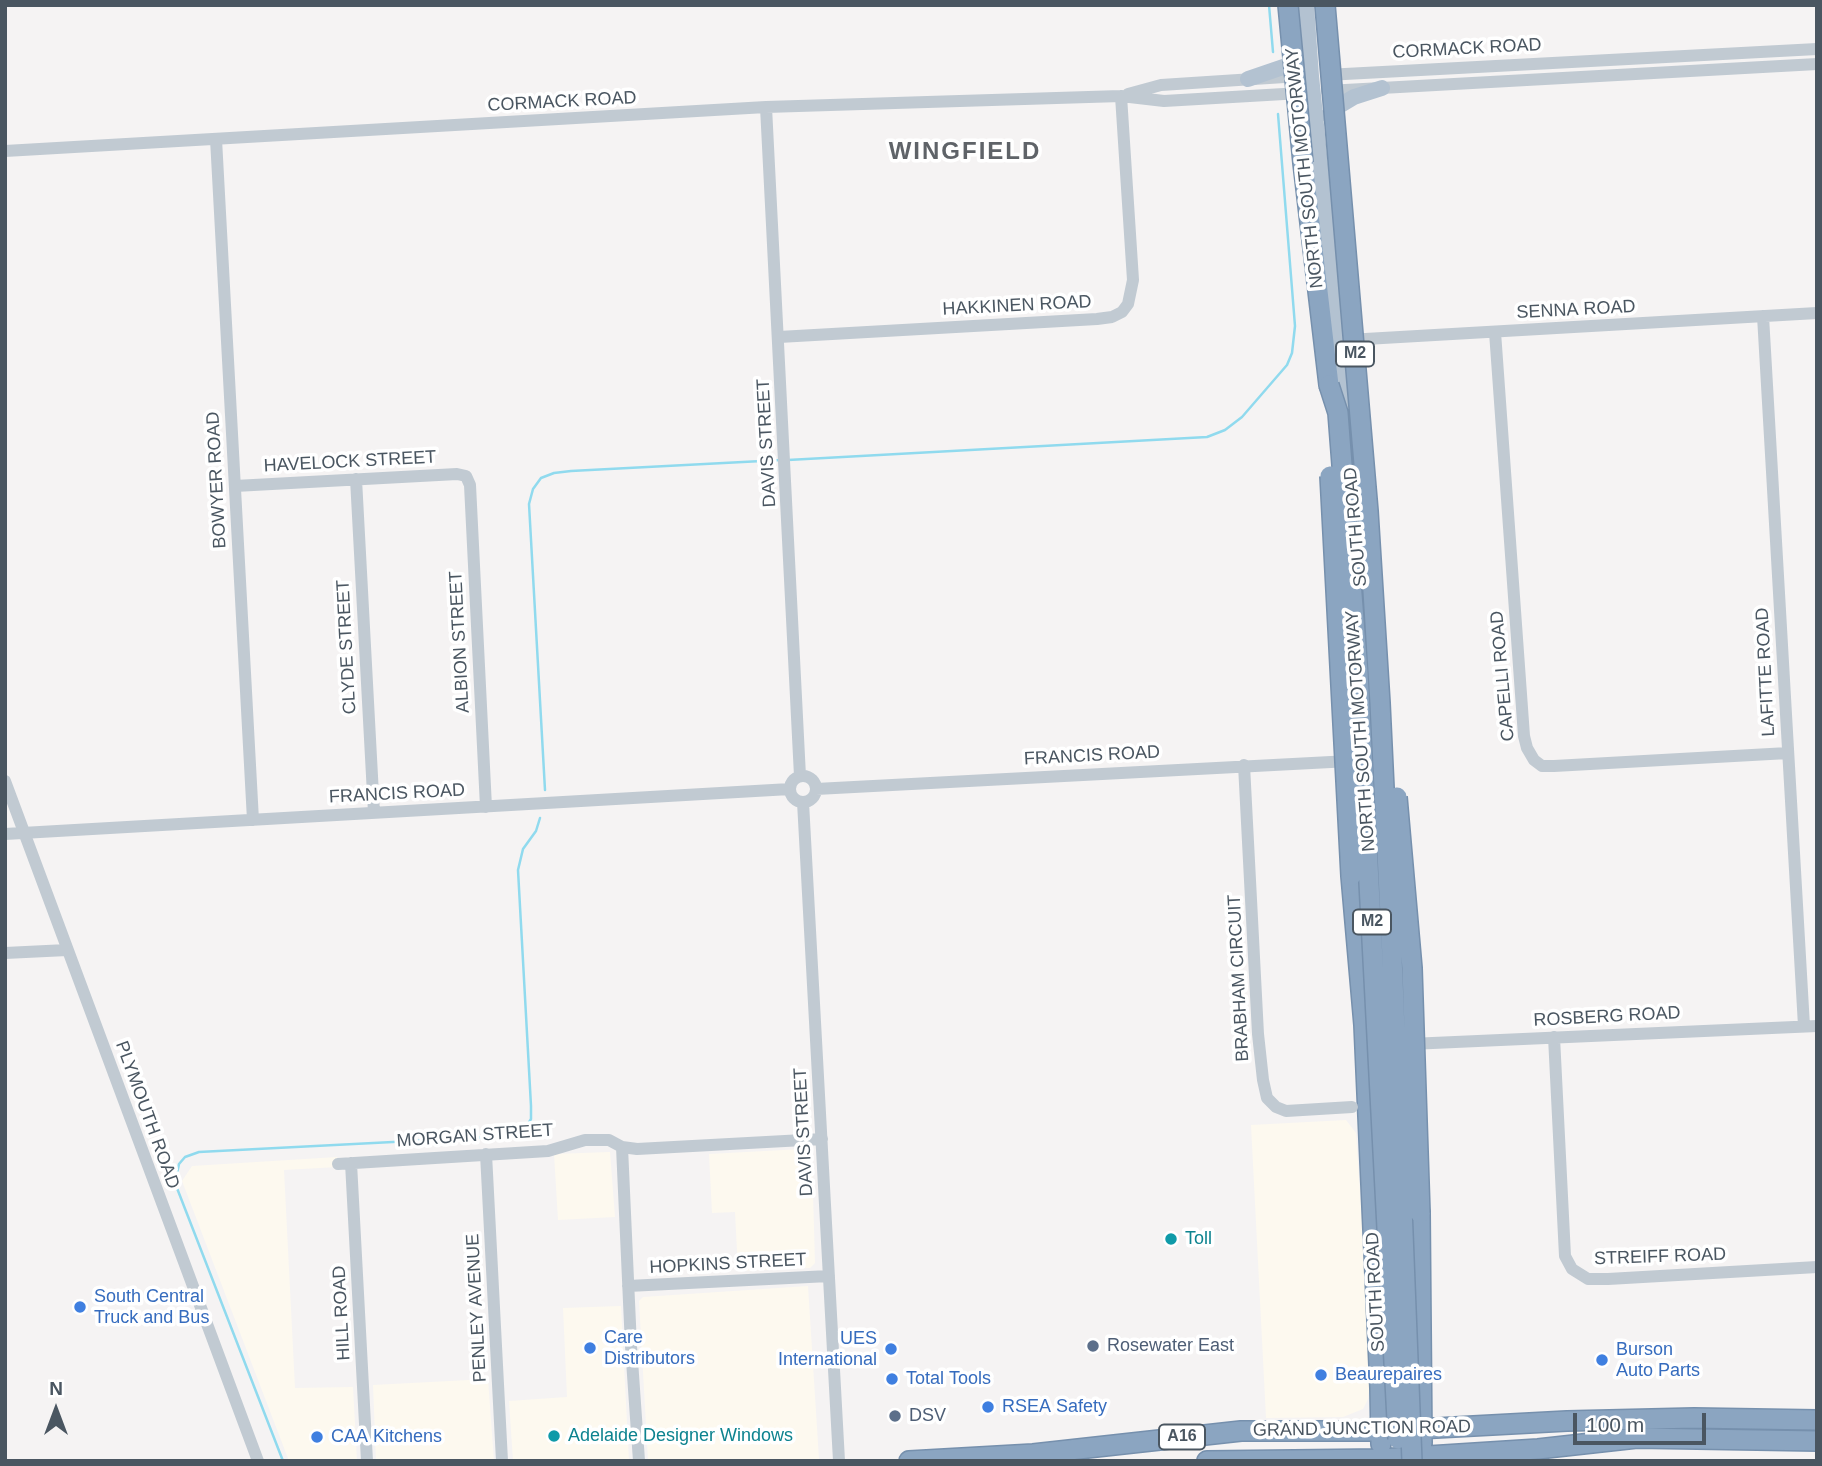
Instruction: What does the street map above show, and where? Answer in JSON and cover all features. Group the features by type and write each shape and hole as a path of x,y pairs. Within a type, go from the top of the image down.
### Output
{"highway":[{"name":"NORTH SOUTH MOTORWAY","path":"1288,5 1329,385 1338,413 1358,672 1387,1460"},
{"name":"NORTH SOUTH MOTORWAY","path":"1325,5 1367,498 1419,1459"},
{"name":"SOUTH ROAD","path":"1329,385 1327,424 1351,876 1364,1025 1359,1100 1367,1123 1380,1431 1387,1460"},
{"path":"1380,703 1394,768 1412,968 1420,1213 1419,1459"},
{"path":"1331,1431 1370,1417 1378,1403 1380,1388"},
{"path":"1421,1398 1431,1404 1435,1415 1452,1429"},
{"name":"GRAND JUNCTION ROAD","path":"909,1461 1033,1454 1241,1431 1421,1430 1643,1419 1817,1420"},
{"name":"GRAND JUNCTION ROAD","path":"1206,1461 1419,1459 1637,1438 1817,1441"},
{"path":"1482,1461 1505,1451"}],"main road":[{"name":"SOUTH ROAD","path":"1306,5 1311,84 1359,546 1384,1024 1388,1035 1399,1044"},
{"path":"1248,79 1286,66 1308,45"},
{"path":"1316,127 1339,106 1354,97 1381,88"}],"street":[{"name":"CORMACK ROAD","path":"5,151 766,107 1121,96 1164,101 1451,67 1817,49"},
{"name":"CORMACK ROAD","path":"1121,96 1161,85 1248,79 1381,88 1817,64"},
{"path":"1451,67 1452,84"},
{"name":"HAKKINEN ROAD","path":"779,337 1097,319 1112,317 1122,312 1128,304 1133,280 1121,96"},
{"name":"DAVIS STREET","path":"766,107 800,776"},
{"name":"BOWYER ROAD","path":"216,139 253,820"},
{"name":"SENNA ROAD","path":"1338,340 1817,313"},
{"name":"LAFITTE ROAD","path":"1763,316 1788,753 1810,1026"},
{"name":"CAPELLI ROAD","path":"1495,332 1524,736 1534,760 1542,766 1554,766 1788,753"},
{"name":"HAVELOCK STREET","path":"235,486 457,474 466,476"},
{"name":"ALBION STREET","path":"466,476 470,485 486,807"},
{"name":"CLYDE STREET","path":"355,479 374,813"},
{"name":"FRANCIS ROAD","path":"816,789 1371,760"},
{"name":"BRABHAM CIRCUIT","path":"1244,765 1258,1034 1267,1098 1276,1107 1286,1111 1359,1100"},
{"path":"800,776 812,780 816,789 810,799 803,802 792,797 790,789 793,781 800,776"},
{"name":"PLYMOUTH ROAD","path":"5,781 258,1461"},
{"name":"FRANCIS ROAD","path":"5,834 790,789"},
{"name":"DAVIS STREET","path":"803,802 839,1461"},
{"path":"5,953 67,950"},
{"name":"ROSBERG ROAD","path":"1399,1044 1810,1026"},
{"name":"STREIFF ROAD","path":"1554,1037 1565,1256 1572,1269 1588,1279 1608,1279 1817,1267"},
{"name":"MORGAN STREET","path":"344,1163 548,1151 585,1140 609,1140 622,1147 637,1149 822,1139"},
{"path":"622,1147 639,1461"},
{"name":"PENLEY AVENUE","path":"486,1154 502,1461"},
{"name":"HILL ROAD","path":"344,1163 367,1461"},
{"name":"HOPKINS STREET","path":"628,1286 829,1276"}],"shaded area":[{"path":"1346,1120 1356,1133 1372,1368 1368,1399 1363,1409 1343,1417 1266,1418 1251,1125"},
{"path":"802,1149 812,1157 815,1263 810,1268 738,1271 735,1212 712,1213 709,1154"},
{"path":"610,1152 615,1217 558,1220 554,1154"},
{"path":"337,1157 338,1167 284,1170 295,1388 353,1387 357,1461 289,1461 182,1181 192,1166"},
{"path":"808,1286 819,1459 648,1461 639,1301 643,1297"},
{"path":"621,1306 629,1461 513,1461 509,1401 567,1397 563,1308"},
{"path":"488,1379 494,1461 376,1461 373,1385"}],"waterway":[{"path":"1269,5 1273,52"},
{"path":"788,460 1207,437 1225,430 1242,417 1287,365 1292,353 1295,326 1278,114"},
{"path":"545,790 529,504 533,489 541,478 571,471 781,460"},
{"path":"283,1461 175,1183 179,1164 185,1157 199,1152 509,1136 520,1133 531,1119 531,1106 518,870 523,849 536,831 540,818"}],"place":[{"name":"Toll","path":"1171,1239"},
{"name":"South Central Truck and Bus","path":"80,1307"},
{"name":"Rosewater East","path":"1093,1346"},
{"name":"Care Distributors","path":"590,1348"},
{"name":"UES International","path":"891,1349"},
{"name":"Burson Auto Parts","path":"1602,1360"},
{"name":"Beaurepaires","path":"1321,1375"},
{"name":"Total Tools","path":"892,1379"},
{"name":"RSEA Safety","path":"988,1407"},
{"name":"DSV","path":"895,1416"},
{"name":"Adelaide Designer Windows","path":"554,1436"},
{"name":"CAA Kitchens","path":"317,1437"}],"district":[{"name":"WINGFIELD","path":"965,152"}]}
